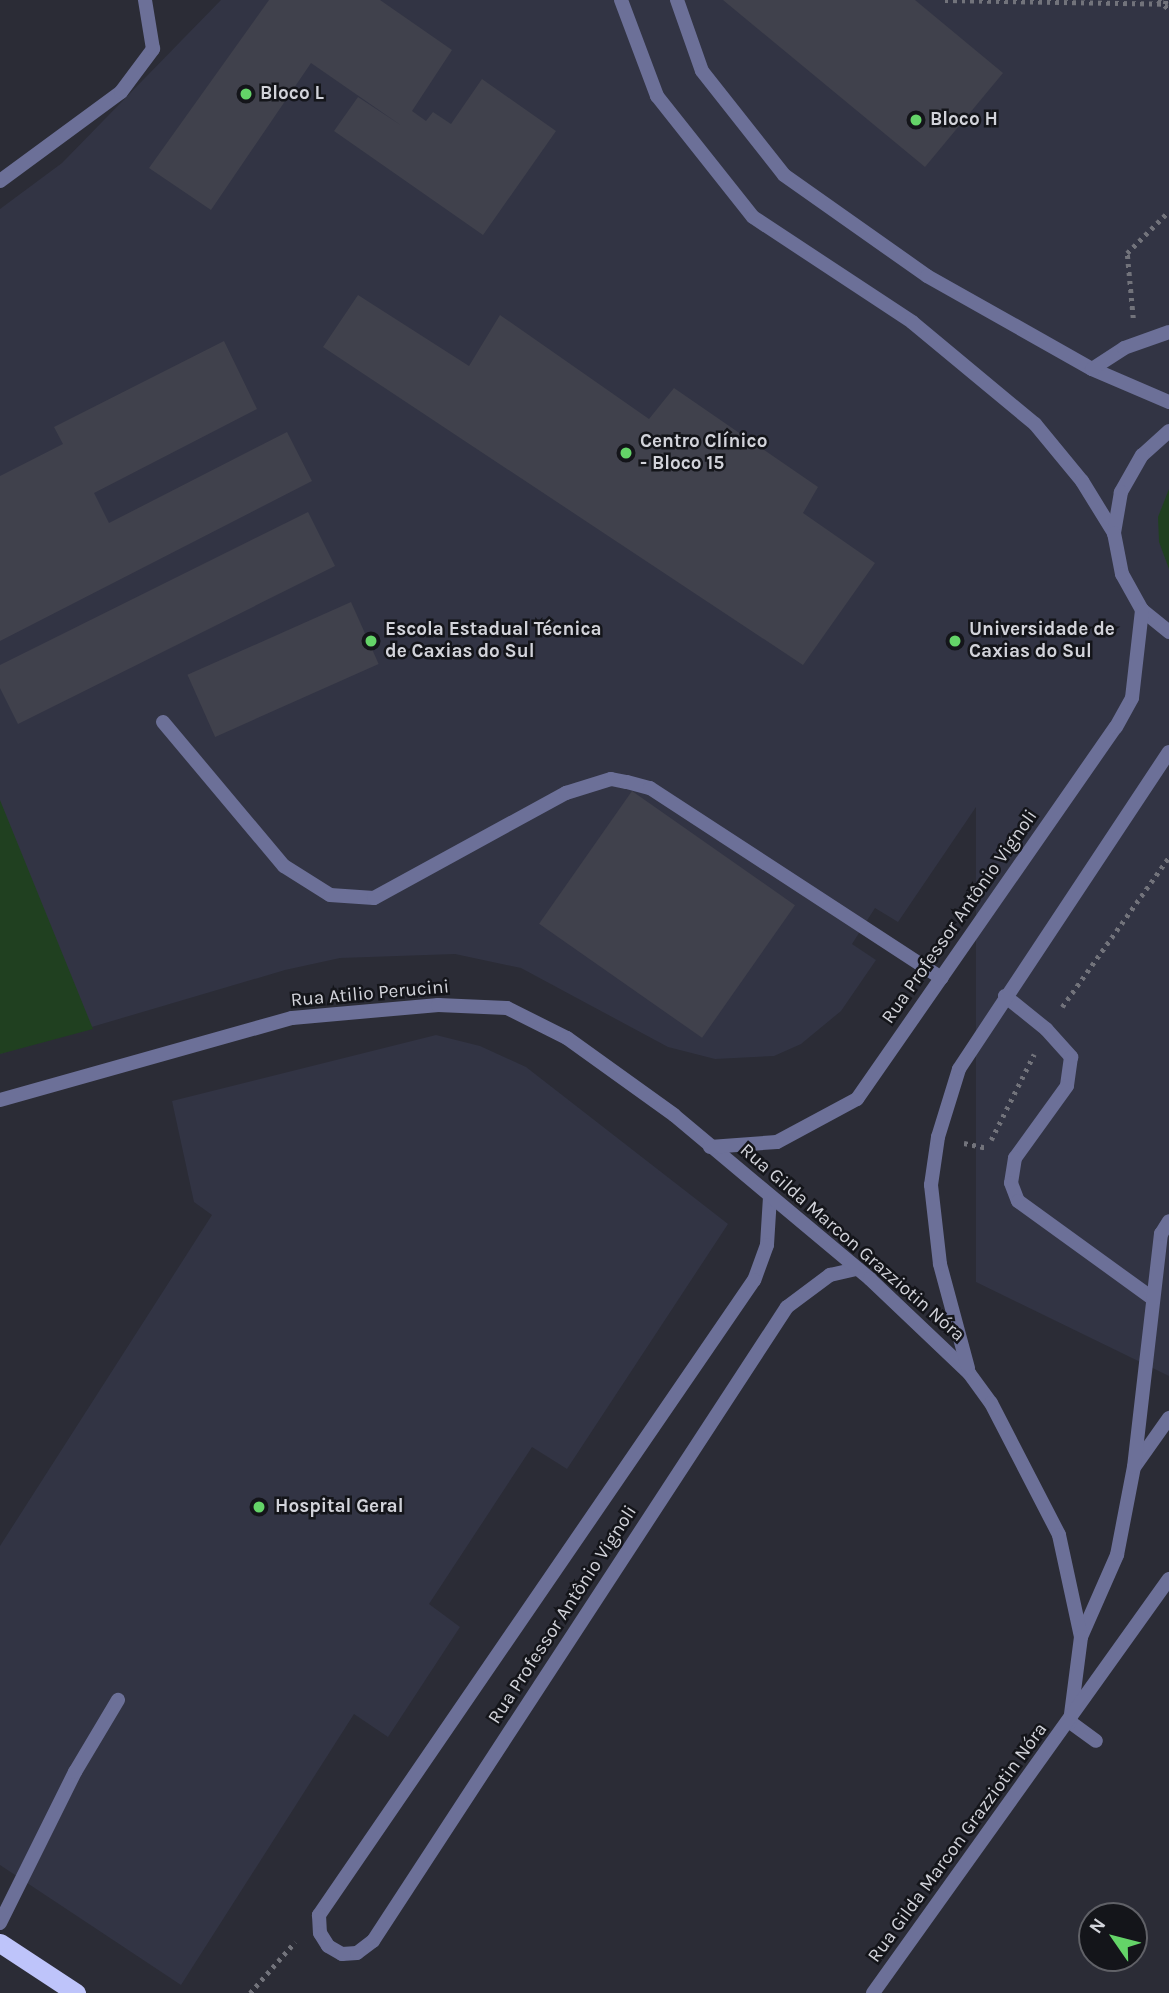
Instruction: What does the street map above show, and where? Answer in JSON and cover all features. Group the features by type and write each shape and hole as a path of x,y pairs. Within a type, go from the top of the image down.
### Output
{"highway":[{"path":"0,1943 76,1993"}],"street":[{"path":"0,181 121,92 153,49 145,0"},
{"path":"621,0 657,96 753,217 912,322 1035,424 1082,481 1114,533 1122,574 1142,610 1169,632"},
{"path":"677,0 702,71 784,175 927,276 1091,369 1169,402"},
{"path":"1091,369 1135,344 1169,332"},
{"path":"1114,533 1121,492 1142,455 1169,431"},
{"name":"Rua Professor Antônio Vignoli","path":"710,1146 777,1142 857,1099 1116,727 1132,698 1142,610"},
{"path":"163,722 285,866 330,895 374,898 566,793 611,779 650,788 941,978"},
{"path":"970,1373 940,1264 931,1185 938,1137 959,1069 1169,752"},
{"path":"1005,996 1046,1029 1071,1057 1067,1086 1015,1158 1010,1183 1018,1201 1152,1298"},
{"name":"Rua Atilio Perucini","path":"0,1100 292,1018 438,1005 507,1008 603,1061 710,1146"},
{"name":"Rua Gilda Marcon Grazziotin Nóra","path":"710,1146 857,1269 970,1373 991,1403 1059,1535 1081,1637 1070,1722 873,1993"},
{"name":"Rua Professor Antônio Vignoli","path":"770,1197 767,1245 754,1280 319,1915 320,1933 342,1954 357,1953 373,1941 786,1307 830,1275 857,1269"},
{"path":"1081,1637 1117,1555 1134,1467 1161,1234 1169,1221"},
{"path":"1134,1467 1169,1418"},
{"path":"1096,1741 1070,1722 1169,1579"},
{"path":"0,1923 75,1772 118,1700"}],"path":[{"path":"944,0 1165,2"},
{"path":"1157,0 1165,2 1169,9"},
{"path":"1135,344 1127,253 1169,211"},
{"path":"1139,901 1169,857"},
{"path":"250,1993 319,1915"}],"shaded area":[{"path":"221,0 1169,0 1169,1376 976,1282 976,807 898,922 875,908 852,944 876,960 841,1011 801,1044 774,1056 715,1059 668,1047 521,968 455,954 340,958 285,970 0,1054 0,209 62,163"},
{"name":"Hospital Geral","path":"436,1035 480,1046 526,1067 728,1224 567,1469 532,1447 429,1604 460,1627 388,1737 354,1714 181,1985 0,1865 0,1546 212,1215 194,1202 172,1101"}],"green space":[{"path":"1169,489 1169,569 1159,542 1158,517"},
{"path":"0,800 93,1029 0,1054"}],"building":[{"name":"Bloco L","path":"269,0 380,0 452,50 412,111 426,121 433,112 451,124 482,79 556,131 483,235 334,131 358,97 402,126 311,63 211,210 149,168"},
{"name":"Bloco H","path":"723,0 915,0 1003,73 925,167"},
{"name":"Centro Clínico - Bloco 15","path":"358,295 469,366 500,315 649,419 674,388 818,487 803,513 875,563 803,665 323,347"},
{"path":"224,341 257,409 94,493 109,523 287,432 312,481 0,641 0,476 63,444 54,427"},
{"path":"308,512 335,566 18,724 0,688 0,665"},
{"path":"351,602 379,664 215,737 187,675"},
{"path":"632,791 795,905 702,1038 539,924"}],"place":[{"name":"Bloco L","path":"246,94"},
{"name":"Bloco H","path":"916,120"},
{"name":"Centro Clínico - Bloco 15","path":"626,453"},
{"name":"Escola Estadual Técnica de Caxias do Sul","path":"371,641"},
{"name":"Universidade de Caxias do Sul","path":"955,641"},
{"name":"Hospital Geral","path":"259,1507"}]}
